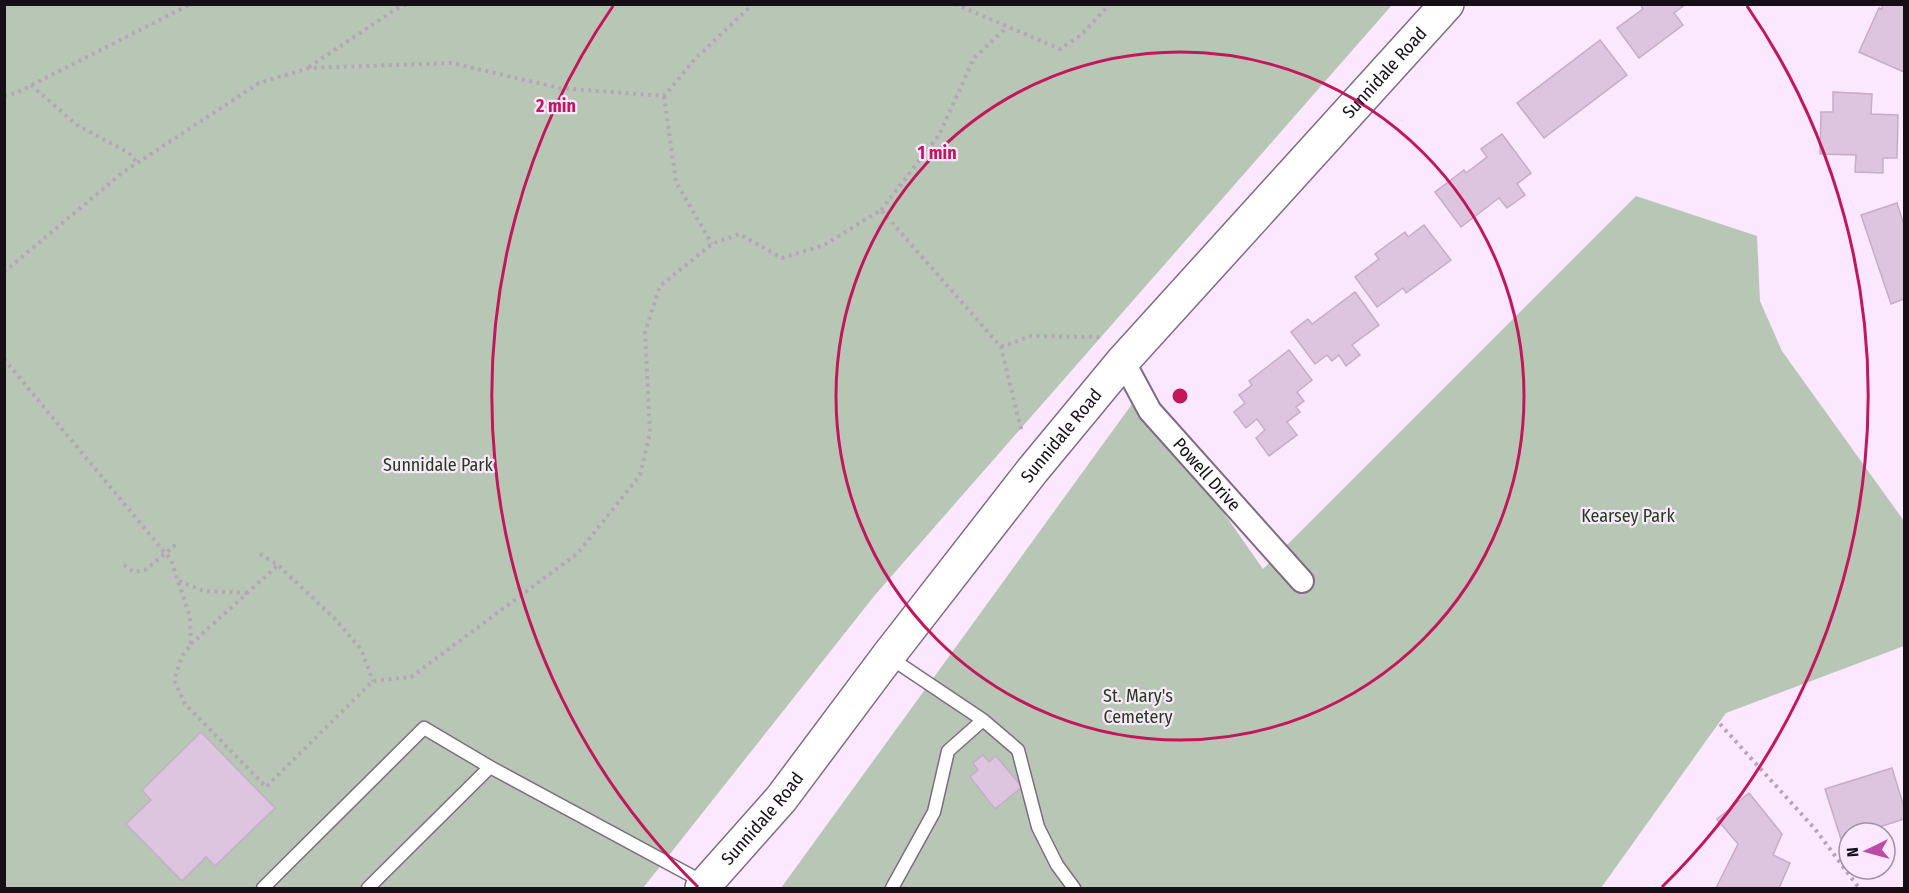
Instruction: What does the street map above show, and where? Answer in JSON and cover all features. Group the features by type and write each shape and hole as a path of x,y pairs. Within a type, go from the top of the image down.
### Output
{"main road":[{"name":"Sunnidale Road","path":"704,886 782,799 888,656 1032,471 1133,349 1447,4"}],"street":[{"name":"Powell Drive","path":"1133,349 1150,411 1302,581"}],"lane":[{"path":"888,656 983,720 1018,750 1038,827 1057,865 1074,888"},
{"path":"892,888 934,812 948,751 983,720"},
{"path":"263,888 424,728 704,886"},
{"path":"368,888 490,767"}],"path":[{"path":"175,13 181,4"},
{"path":"4,96 31,85 191,4"},
{"path":"309,68 395,7 407,4"},
{"path":"712,244 676,182 664,96 697,57 753,4"},
{"path":"955,4 1060,49 1081,35 1110,4"},
{"path":"278,565 191,645 182,656 174,680 185,704 266,786 374,681 411,678 578,553 640,476 650,433 645,332 660,286 712,244 739,234 782,258 824,245 881,210 939,135 974,58 1007,27"},
{"path":"4,272 122,173 259,83 309,68 452,63 558,88 664,96"},
{"path":"31,85 77,125 129,153 137,163"},
{"path":"881,210 1000,347 1032,471"},
{"path":"1000,347 1031,336 1133,349"},
{"path":"4,359 171,560 190,617 191,645"},
{"path":"124,565 134,572 146,570 179,542"},
{"path":"260,554 278,565 335,619 361,649 374,681"},
{"path":"178,581 204,591 250,593"},
{"path":"1720,724 1815,829 1859,888"}],"green space":[{"name":"Sunnidale Park","path":"4,5 1392,5 875,595 643,888 5,888"},
{"path":"1636,196 1757,236 1760,301 1782,351 1904,521 1904,646 1726,713 1601,888 781,888 1140,393 1263,569"}],"building":[{"path":"1640,4 1686,4 1674,13 1683,25 1639,58 1617,28 1643,9"},
{"path":"1883,4 1904,4 1904,72 1859,52"},
{"path":"1600,40 1627,75 1544,138 1517,103"},
{"path":"1833,92 1872,94 1871,114 1898,115 1897,158 1883,158 1883,173 1855,172 1856,155 1820,154 1821,112 1833,112"},
{"path":"1502,134 1531,173 1517,184 1525,195 1507,208 1499,198 1461,227 1435,192 1464,170 1466,173 1487,157 1481,149"},
{"path":"1897,203 1904,225 1904,299 1891,304 1861,215"},
{"path":"1424,225 1451,260 1406,293 1403,288 1377,307 1355,277 1379,259 1375,254 1405,232 1408,237"},
{"path":"1355,292 1379,325 1352,345 1360,355 1346,366 1339,355 1332,361 1327,355 1315,364 1291,332 1308,319 1312,324"},
{"path":"1289,350 1312,380 1297,392 1304,401 1296,407 1300,412 1287,422 1297,435 1269,456 1256,438 1265,430 1257,419 1246,428 1234,412 1245,403 1239,395 1252,385 1249,381"},
{"path":"201,732 275,808 215,866 206,857 182,881 126,824 151,800 142,790"},
{"path":"983,755 989,762 996,756 1022,787 995,809 970,777 978,770 973,763"},
{"path":"1892,768 1904,807 1904,819 1897,821 1837,821 1837,826 1825,789"},
{"path":"1749,793 1782,834 1773,855 1790,863 1779,888 1716,888 1738,844 1717,819"}],"park label":[{"name":"Kearsey Park","path":"1628,516"},
{"name":"St. Mary's Cemetery","path":"1138,706"}]}
